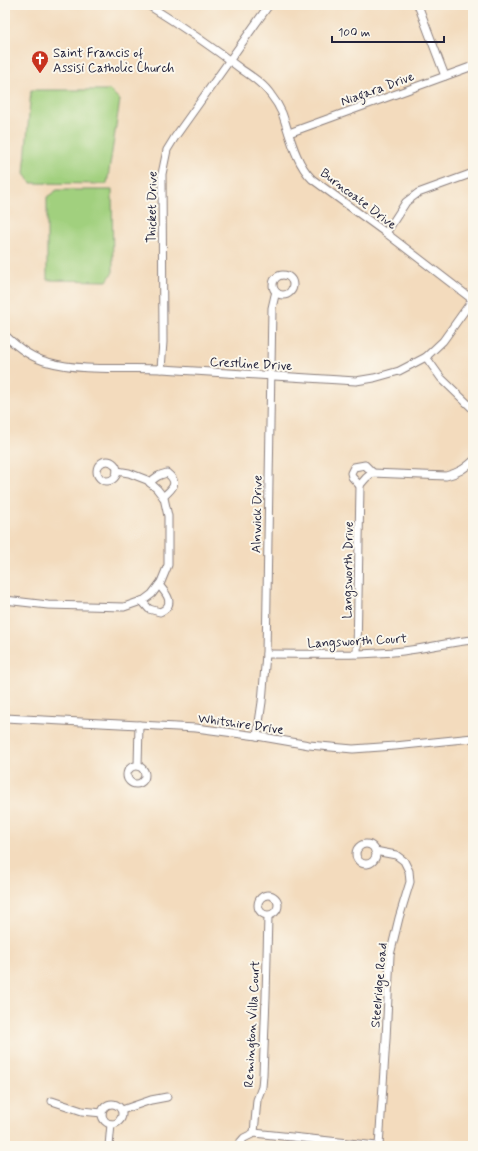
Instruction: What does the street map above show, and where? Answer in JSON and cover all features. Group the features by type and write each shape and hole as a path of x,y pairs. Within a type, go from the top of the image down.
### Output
{"street":[{"name":"Burncoate Drive","path":"148,5 191,32 230,60 270,92 281,112 300,163 305,172 312,179 386,233 473,300"},
{"name":"Thicket Drive","path":"161,369 163,342 162,174 167,150 174,137 269,5"},
{"path":"418,5 444,76"},
{"name":"Niagara Drive","path":"289,133 473,66"},
{"path":"386,233 406,202 418,193 473,173"},
{"name":"Alnwick Drive","path":"257,736 262,702 266,654 272,308 277,292"},
{"name":"Crestline Drive","path":"5,335 28,354 46,362 61,365 94,368 161,369 356,380 374,378 399,371 426,357 443,341 473,300"},
{"path":"426,357 441,378 473,409"},
{"name":"Langsworth Drive","path":"357,654 360,486 352,477 351,473 354,467 365,465 373,473 446,476 457,473 473,461"},
{"path":"5,600 48,605 124,606 142,601 152,594 159,585 168,565 168,516 163,497 147,480 129,473 117,471"},
{"path":"150,483 160,474 166,473 172,477 174,484 172,489 163,497"},
{"path":"360,486 366,478 373,473"},
{"path":"142,601 149,609 160,612 166,609 169,604 168,597 159,585"},
{"name":"Langsworth Court","path":"266,654 357,654 405,651 458,641 473,640"},
{"name":"Whitshire Drive","path":"5,718 196,728 309,745 353,749 473,738"},
{"path":"138,766 139,725"},
{"name":"Steelridge Road","path":"375,851 396,854 404,861 409,871 410,882 390,955 386,1039 378,1146"},
{"name":"Remington Villa Court","path":"254,1133 257,1100 262,1087 263,1075 268,916"},
{"path":"122,1110 151,1100 167,1097"},
{"path":"52,1101 82,1111 102,1113"},
{"path":"109,1104 117,1104 122,1110 121,1118 118,1122 111,1124 102,1117 103,1109 109,1104"},
{"path":"109,1146 111,1124"},
{"path":"237,1146 244,1138 254,1133 378,1146"}],"green space":[{"path":"31,90 110,90 120,100 107,184 31,183 24,174"},
{"path":"57,190 112,190 113,272 107,281 47,280 47,197"}],"place":[{"name":"Saint Francis of Assisi Catholic Church","path":"40,74"}]}
